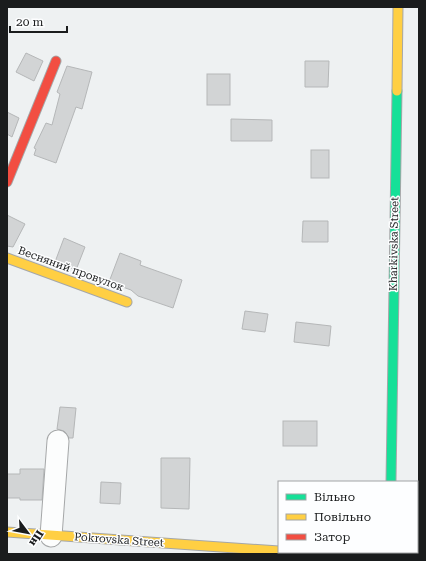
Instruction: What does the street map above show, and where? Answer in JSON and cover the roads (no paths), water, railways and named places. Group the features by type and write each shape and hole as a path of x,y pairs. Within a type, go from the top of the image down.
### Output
{"street":[{"name":"Kharkivska Street","path":"391,481 398,7"},
{"path":"7,182 56,62"},
{"name":"Весняний провулок","path":"7,258 127,302"},
{"path":"51,536 58,441"},
{"name":"Pokrovska Street","path":"7,532 278,551"},
{"path":"316,553 332,554"}]}
